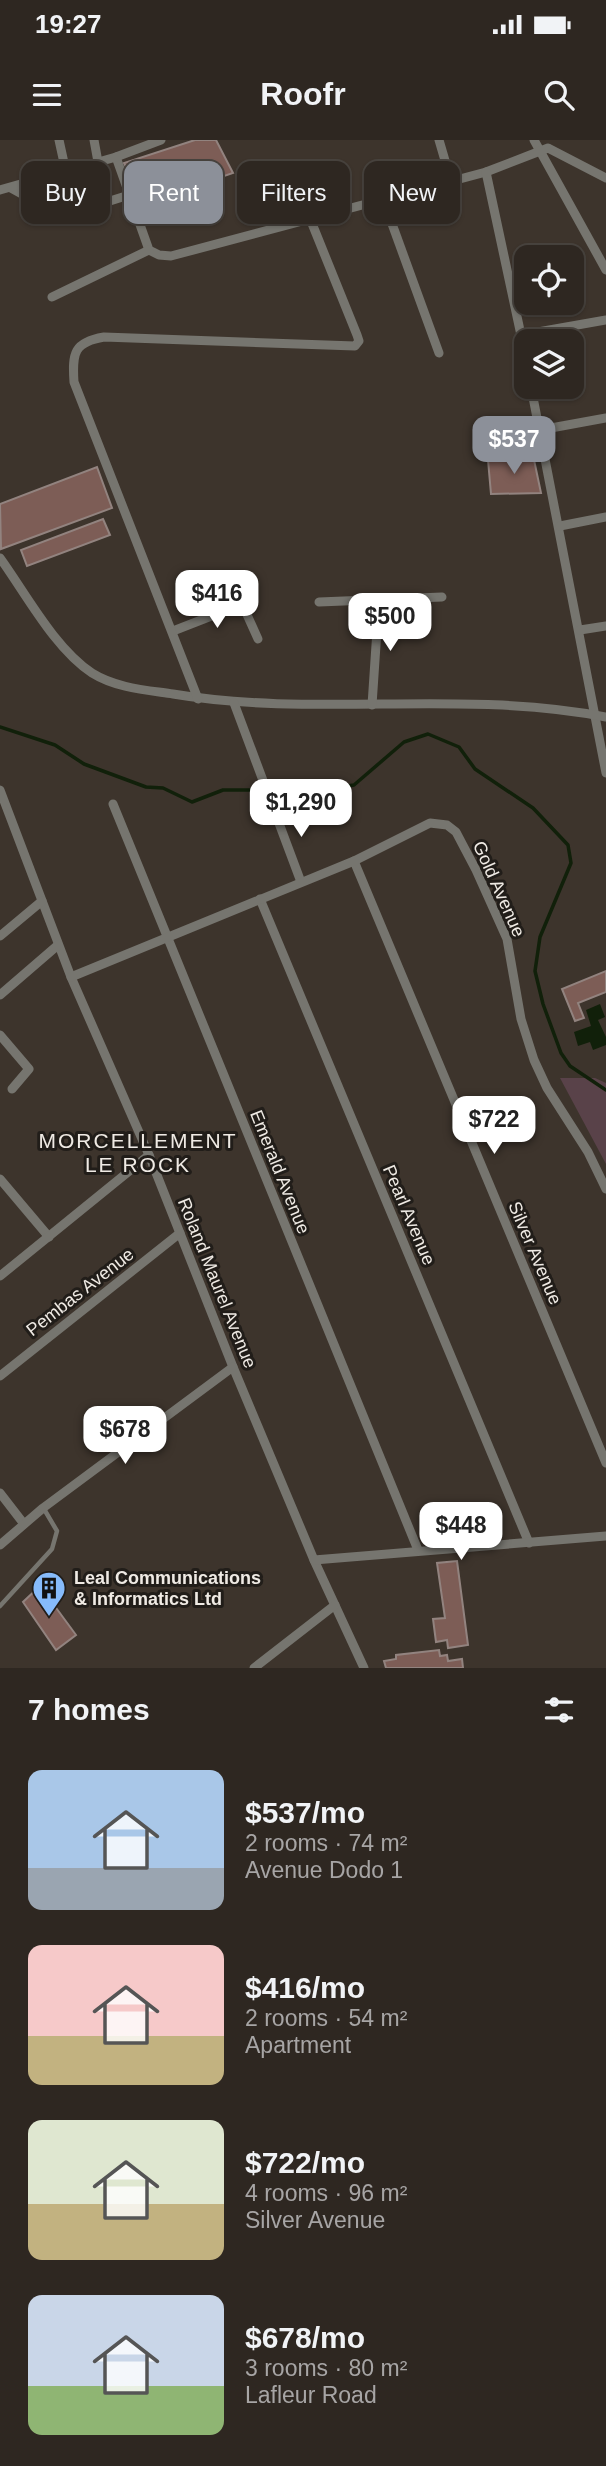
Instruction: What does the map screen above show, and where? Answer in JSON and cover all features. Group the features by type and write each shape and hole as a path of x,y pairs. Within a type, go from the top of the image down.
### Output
{"street":[{"path":"59,140 64,161"},
{"path":"94,140 98,161"},
{"path":"439,140 445,161"},
{"path":"534,140 606,270"},
{"path":"102,161 158,141"},
{"path":"460,179 541,153 548,148 606,178"},
{"path":"116,158 124,181"},
{"path":"486,172 520,329"},
{"path":"0,190 21,185"},
{"path":"11,188 62,216 124,197"},
{"path":"140,224 149,250 159,256 171,256 300,224"},
{"path":"198,699 74,382 73,362 76,350 86,340 104,337 355,346 359,341 357,335 313,224"},
{"path":"392,224 439,353"},
{"path":"52,297 149,250"},
{"path":"555,329 606,320"},
{"path":"534,399 606,773"},
{"path":"540,430 606,418"},
{"path":"560,526 606,517"},
{"path":"0,558 73,657 93,673 119,685 234,703 508,707 606,717"},
{"path":"319,602 442,597"},
{"path":"372,705 379,600"},
{"path":"173,631 237,606 244,608 258,639"},
{"path":"580,630 606,626"},
{"path":"234,703 301,882"},
{"name":"Roland Maurel Avenue","path":"0,790 71,977 149,1155 233,1367 314,1560 364,1668"},
{"name":"Emerald Avenue","path":"113,804 418,1550"},
{"path":"0,823 10,815"},
{"name":"Gold Avenue","path":"71,977 168,940 354,861 430,823 447,825 456,832 507,939 521,1019 534,1060 588,1152 606,1189"},
{"name":"Silver Avenue","path":"354,861 606,1463"},
{"name":"Pearl Avenue","path":"260,899 529,1543"},
{"path":"0,936 42,901"},
{"path":"0,995 58,945"},
{"path":"0,1035 29,1069 12,1089"},
{"path":"0,1276 149,1155"},
{"path":"0,1179 49,1237"},
{"name":"Pembas Avenue","path":"0,1376 180,1233"},
{"path":"0,1545 43,1508 233,1367"},
{"path":"0,1493 24,1524"},
{"path":"314,1560 606,1536"},
{"path":"254,1668 335,1605"}],"lane":[{"path":"0,1606 52,1549 57,1531 43,1508"}],"shaded area":[{"path":"600,1004 605,1017 598,1020 606,1037 606,1045 593,1050 590,1042 578,1046 574,1032 591,1026 586,1010"},
{"path":"560,1078 595,1078 606,1083 606,1164"}],"building":[{"path":"195,140 216,140 233,173 223,176 223,161 130,161"},
{"path":"533,455 541,493 491,494 488,460"},
{"path":"97,467 112,508 1,549 0,504"},
{"path":"103,519 110,535 27,566 21,550"},
{"path":"606,971 606,992 578,1003 584,1018 575,1021 562,989"},
{"path":"457,1561 468,1645 448,1648 447,1640 436,1642 433,1619 445,1618 437,1563"},
{"name":"Leal Communications & Informatics Ltd","path":"40,1586 76,1635 56,1650 23,1602"},
{"path":"439,1650 440,1656 447,1655 448,1661 462,1659 463,1668 386,1668 384,1661 396,1659 396,1655"}],"waterway":[{"path":"0,727 55,745 84,764 146,787 163,788 192,802 223,790 321,790 354,785 404,742 428,734 459,747 475,769 533,808 568,845 571,863 540,937 535,971 543,1004 561,1053 570,1066 606,1090"}],"place":[{"name":"Leal Communications & Informatics Ltd","path":"49,1618"}],"district":[{"name":"MORCELLEMENT LE ROCK","path":"138,1153"}]}
